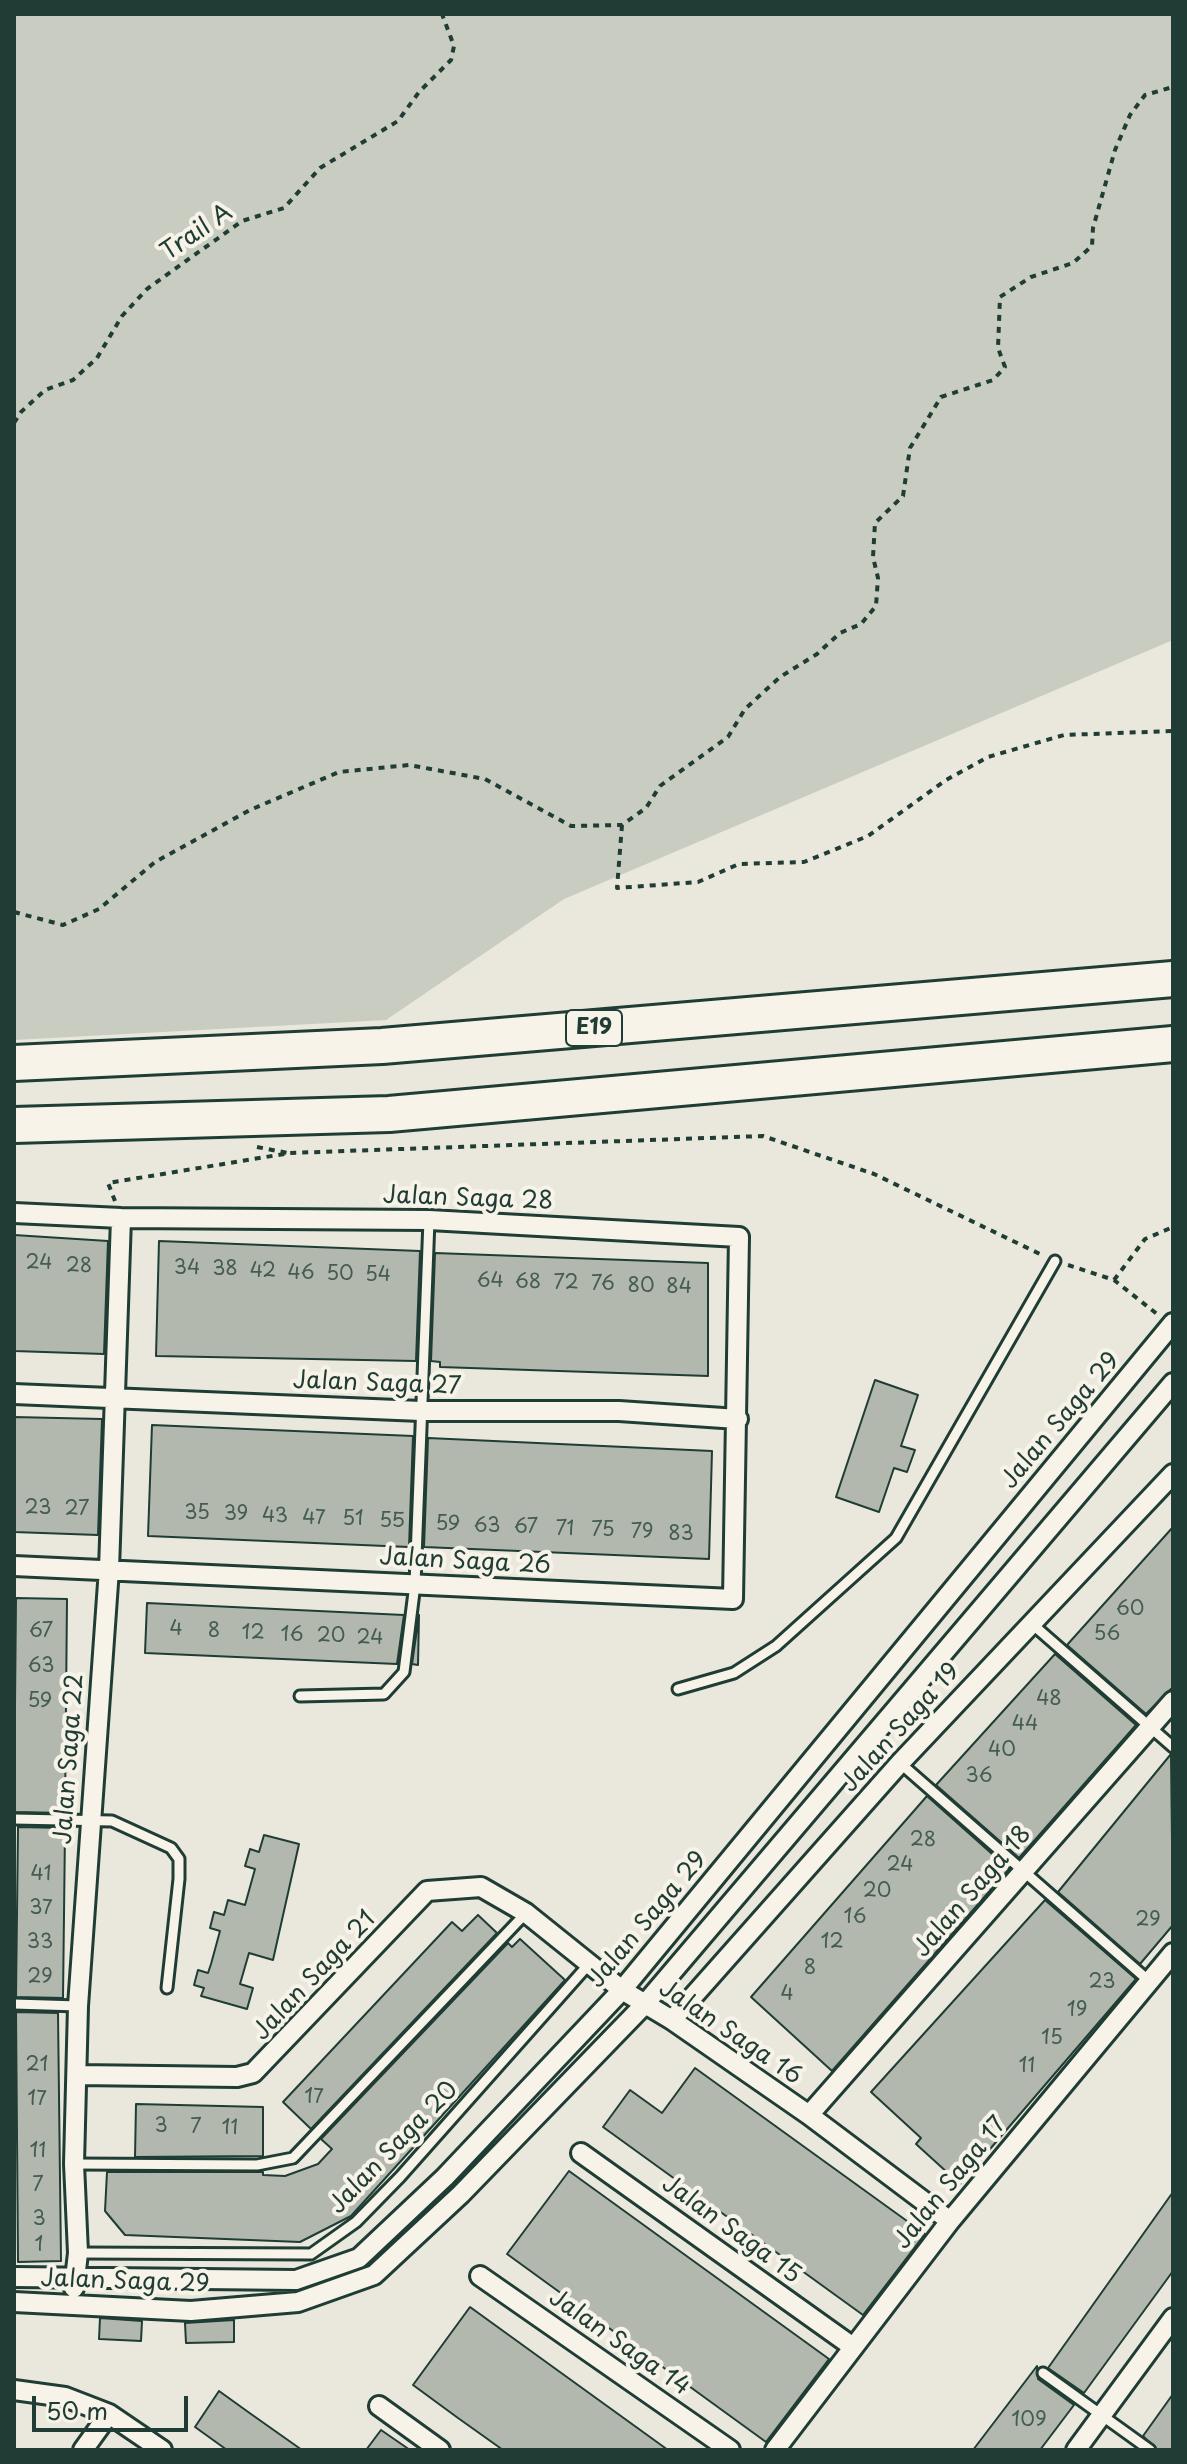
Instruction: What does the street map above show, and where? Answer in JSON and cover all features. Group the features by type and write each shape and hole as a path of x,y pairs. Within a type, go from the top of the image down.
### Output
{"highway":[{"name":"E19","path":"14,1063 382,1046 1173,979"},
{"path":"14,1125 389,1114 1173,1044"}],"street":[{"name":"Jalan Saga 28","path":"14,1213 121,1218 429,1220 739,1237 738,1419"},
{"name":"Jalan Saga 22","path":"76,2303 73,2280 78,2253 74,2164 78,2006 109,1569 121,1218"},
{"name":"Jalan Saga 29","path":"14,2277 296,2280 359,2258 445,2177 622,1990 1172,1324"},
{"name":"Jalan Saga 29","path":"14,2302 191,2311 298,2302 374,2275 461,2194 645,2004 1173,1383"},
{"name":"Jalan Saga 27","path":"14,1394 421,1411 619,1411 738,1419"},
{"name":"Jalan Saga 26","path":"14,1566 733,1599 738,1419"},
{"name":"Jalan Saga 19","path":"672,2020 900,1763 1173,1474"},
{"name":"Jalan Saga 18","path":"809,2115 1173,1701"},
{"name":"Jalan Saga 16","path":"481,1887 526,1913 591,1962 622,1990 672,2020 809,2115 950,2221"},
{"name":"Jalan Saga 21","path":"78,2075 237,2077 253,2073 267,2063 427,1891 481,1887"},
{"name":"Jalan Saga 17","path":"775,2450 950,2221 1173,1953"},
{"name":"Jalan Saga 15","path":"581,2153 853,2347"},
{"name":"Jalan Saga 14","path":"480,2276 730,2450"},
{"path":"1076,2450 1173,2318"},
{"path":"14,2390 65,2397 109,2414 162,2450"},
{"path":"379,2406 440,2450"},
{"path":"83,2450 109,2414"}],"lane":[{"path":"300,1696 384,1694 404,1672 415,1584 429,1220"},
{"path":"678,1689 734,1673 776,1646 896,1538 1055,1261"},
{"path":"1030,1622 1173,1747"},
{"path":"900,1763 1149,1981"},
{"path":"14,1819 89,1823 112,1821 171,1848 179,1859 167,1988"},
{"path":"74,2164 257,2165 293,2158 526,1913"},
{"name":"Jalan Saga 20","path":"78,2253 311,2254 356,2222 400,2177 591,1962"},
{"path":"14,2004 78,2006"},
{"path":"1043,2373 1103,2413 1150,2450"}],"path":[{"name":"Trail A","path":"14,423 21,412 45,390 73,380 97,358 122,316 147,289 242,221 284,208 320,168 398,121 419,92 451,60 454,46 442,14"},
{"path":"14,912 63,925 99,909 155,862 250,810 339,772 409,765 485,779 571,826 622,825 646,808 660,786 728,737 745,709 780,677 817,654 840,633 861,624 876,606 878,578 873,557 875,523 903,496 910,448 941,397 993,380 1005,367 998,348 1000,297 1031,277 1073,263 1092,246 1093,228 1115,150 1130,115 1145,95 1173,87"},
{"path":"622,825 617,888 698,882 739,864 804,862 868,836 946,780 988,757 1064,735 1173,731"},
{"path":"121,1218 108,1183 290,1153 763,1136 874,1174 1055,1261 1114,1280 1172,1324"},
{"path":"1114,1280 1145,1239 1173,1227"}],"shaded area":[{"path":"14,14 1173,14 1173,640 564,899 386,1020 14,1040"}],"building":[{"path":"14,1235 108,1241 104,1354 14,1351"},
{"path":"159,1241 420,1251 416,1361 156,1356"},
{"path":"435,1253 708,1263 708,1376 440,1367 440,1362 431,1361"},
{"path":"875,1380 918,1395 901,1446 915,1450 907,1472 894,1468 879,1512 836,1497"},
{"path":"14,1417 102,1419 98,1535 14,1532"},
{"path":"152,1425 413,1436 409,1547 148,1536"},
{"path":"428,1438 712,1451 709,1559 424,1547"},
{"path":"1173,1527 1173,1687 1146,1714 1067,1645"},
{"path":"16,1598 67,1599 65,1813 14,1812"},
{"path":"147,1603 404,1615 397,1664 145,1653"},
{"path":"419,1615 418,1665 412,1664"},
{"path":"1055,1654 1136,1725 1019,1858 936,1785"},
{"path":"1171,1754 1173,1925 1140,1964 1058,1892"},
{"path":"927,1796 1009,1869 832,2071 751,1997"},
{"path":"18,1827 64,1828 65,1831 63,1998 16,1997"},
{"path":"264,1835 299,1844 273,1960 249,1953 240,1984 253,1988 247,2009 201,1996 204,1988 194,1985 198,1970 208,1973 211,1964 220,1931 210,1928 214,1912 224,1915 228,1900 245,1905 255,1869 245,1866 250,1849 259,1852"},
{"path":"1045,1900 1136,1979 960,2184 916,2144 921,2138 871,2092"},
{"path":"478,1915 497,1933 311,2129 283,2102 452,1922 462,1931"},
{"path":"520,1939 565,1980 351,2216 300,2242 125,2235 105,2211 107,2172 263,2172 263,2175 285,2176 318,2164 332,2149 321,2139 508,1943 512,1947"},
{"path":"16,2012 58,2013 61,2261 18,2262"},
{"path":"695,2068 925,2234 863,2315 603,2127 630,2090 662,2113"},
{"path":"136,2104 263,2107 263,2156 135,2157"},
{"path":"569,2171 829,2359 766,2442 507,2254"},
{"path":"1173,2192 1173,2271 1084,2393 1048,2368"},
{"path":"470,2307 668,2450 503,2450 458,2418 413,2385"},
{"path":"100,2318 142,2321 141,2341 99,2339"},
{"path":"234,2320 234,2342 186,2343 185,2323"},
{"path":"1037,2366 1038,2379 1074,2405 1040,2450 973,2450"},
{"path":"219,2391 302,2450 227,2450 195,2427"},
{"path":"1173,2394 1173,2450 1157,2450 1143,2436"},
{"path":"381,2430 410,2450 366,2450"}]}
